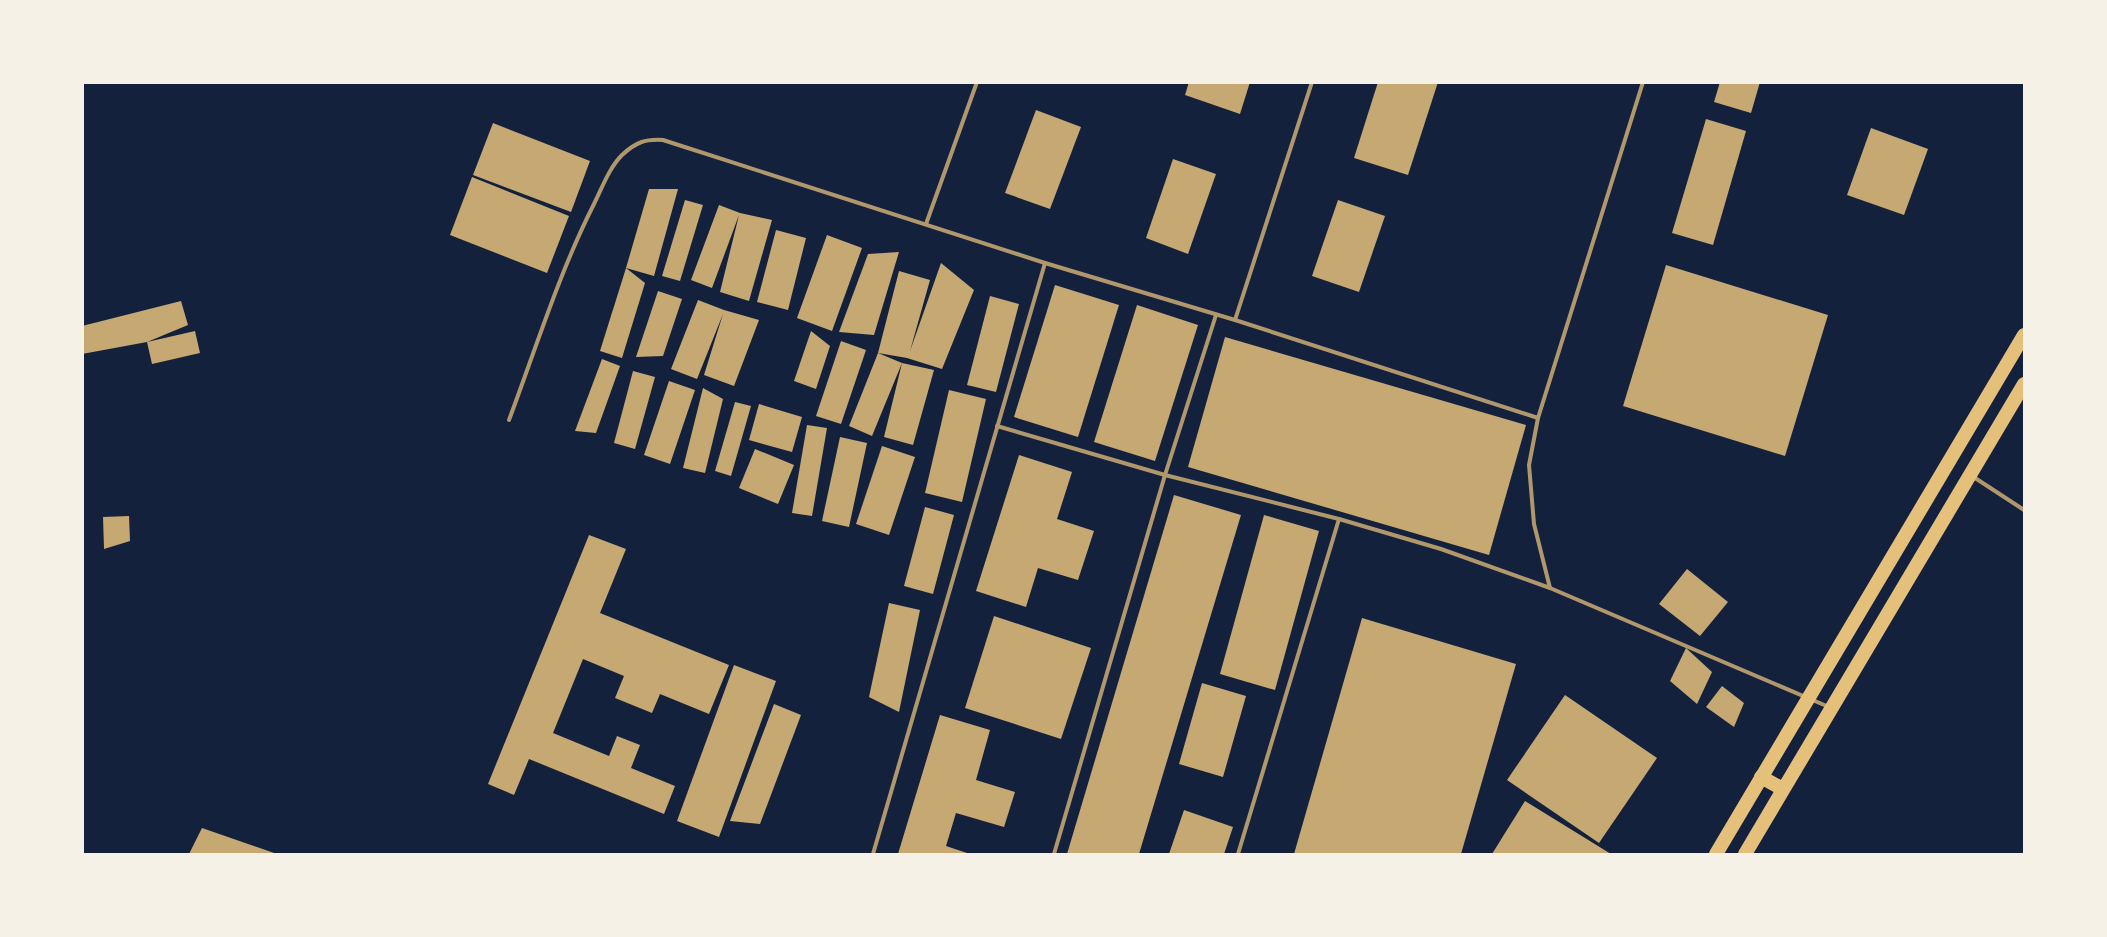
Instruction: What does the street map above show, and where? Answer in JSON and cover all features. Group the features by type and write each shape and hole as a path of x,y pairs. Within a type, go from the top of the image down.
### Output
{"highway":[{"path":"1716,854 2024,335"},
{"path":"1745,854 2024,384"},
{"path":"1762,777 1783,789"}],"lane":[{"path":"926,224 977,82"},
{"path":"1235,320 1312,82"},
{"path":"1550,588 1534,524 1529,465 1538,418 1644,82"},
{"path":"509,420 576,238 611,169 636,144 648,140 663,140 1045,263 1235,320 1538,418"},
{"path":"873,854 1045,263"},
{"path":"1054,854 1164,476 1216,315"},
{"path":"997,426 1164,476 1339,519 1441,549 1550,588 1831,708"},
{"path":"1970,475 2024,510"},
{"path":"1238,854 1339,519"}],"building":[{"path":"1189,82 1250,82 1240,114 1185,95"},
{"path":"1378,82 1438,82 1408,175 1354,158"},
{"path":"1720,82 1760,82 1751,113 1714,102"},
{"path":"1036,110 1081,127 1050,209 1005,193"},
{"path":"1706,119 1746,131 1713,245 1672,233"},
{"path":"493,123 590,161 571,212 473,175"},
{"path":"1871,128 1928,149 1904,215 1847,195"},
{"path":"1173,159 1216,174 1188,254 1146,238"},
{"path":"472,177 569,216 547,273 450,235"},
{"path":"649,189 678,189 654,276 626,268"},
{"path":"685,200 703,205 680,281 662,276"},
{"path":"1338,200 1385,216 1359,292 1312,276"},
{"path":"719,205 740,213 772,220 749,301 720,292 739,215 712,288 691,280"},
{"path":"776,230 806,238 788,310 757,302"},
{"path":"827,235 862,248 832,331 797,318"},
{"path":"899,252 874,335 839,332 868,254"},
{"path":"941,263 974,290 942,369 907,358 878,353 899,271 930,280 910,351"},
{"path":"1666,265 1828,315 1785,456 1623,406"},
{"path":"626,268 645,283 622,358 600,351"},
{"path":"1055,285 1119,305 1078,437 1014,417"},
{"path":"658,291 682,299 663,356 636,357"},
{"path":"990,296 1019,304 996,392 967,385"},
{"path":"698,300 759,320 734,386 704,375 723,314 697,379 671,369"},
{"path":"181,301 188,325 147,342 82,354 82,326"},
{"path":"1137,305 1198,325 1155,461 1094,442"},
{"path":"195,331 200,353 152,364 147,342"},
{"path":"811,331 830,346 816,389 794,381"},
{"path":"1225,337 1526,425 1489,555 1188,467"},
{"path":"841,341 866,350 841,424 816,416"},
{"path":"878,353 902,363 872,436 849,426"},
{"path":"602,359 620,366 596,433 575,431"},
{"path":"902,363 934,370 913,445 884,437"},
{"path":"633,371 655,377 635,449 614,443"},
{"path":"669,381 695,390 670,464 644,455"},
{"path":"703,388 723,399 705,473 683,468"},
{"path":"949,390 986,399 962,502 925,493"},
{"path":"735,402 751,406 731,476 715,471"},
{"path":"759,404 802,417 792,452 749,440"},
{"path":"807,425 827,428 812,516 792,513"},
{"path":"840,437 867,443 849,527 822,521"},
{"path":"882,446 915,457 889,535 856,524"},
{"path":"755,449 794,465 778,504 739,488"},
{"path":"1019,455 1072,472 1057,519 1094,531 1078,580 1038,568 1026,607 976,591"},
{"path":"1174,495 1241,515 1139,854 1067,854"},
{"path":"925,507 954,515 933,594 904,586"},
{"path":"1264,515 1319,531 1275,690 1220,674"},
{"path":"129,516 130,541 104,549 103,517"},
{"path":"589,535 626,549 600,613 729,665 709,714 660,694 652,713 615,698 624,676 583,659 553,733 609,756 617,736 640,745 631,768 675,786 664,814 529,759 514,795 488,784"},
{"path":"1687,569 1728,602 1700,636 1659,604"},
{"path":"889,603 920,610 899,712 869,697"},
{"path":"994,616 1091,648 1061,739 965,708"},
{"path":"1362,618 1516,664 1461,854 1294,854"},
{"path":"1686,648 1712,672 1697,704 1670,681"},
{"path":"734,665 776,681 719,837 677,821"},
{"path":"1202,683 1246,696 1223,777 1179,764"},
{"path":"1722,686 1744,703 1734,727 1706,707"},
{"path":"1565,695 1657,758 1599,843 1507,780"},
{"path":"774,704 801,715 760,824 730,821"},
{"path":"940,715 990,730 976,780 1015,792 1004,827 956,813 946,846 966,854 898,854"},
{"path":"1525,801 1611,854 1492,854"},
{"path":"1184,810 1233,827 1224,854 1169,854"},
{"path":"202,828 277,854 189,854"}]}
